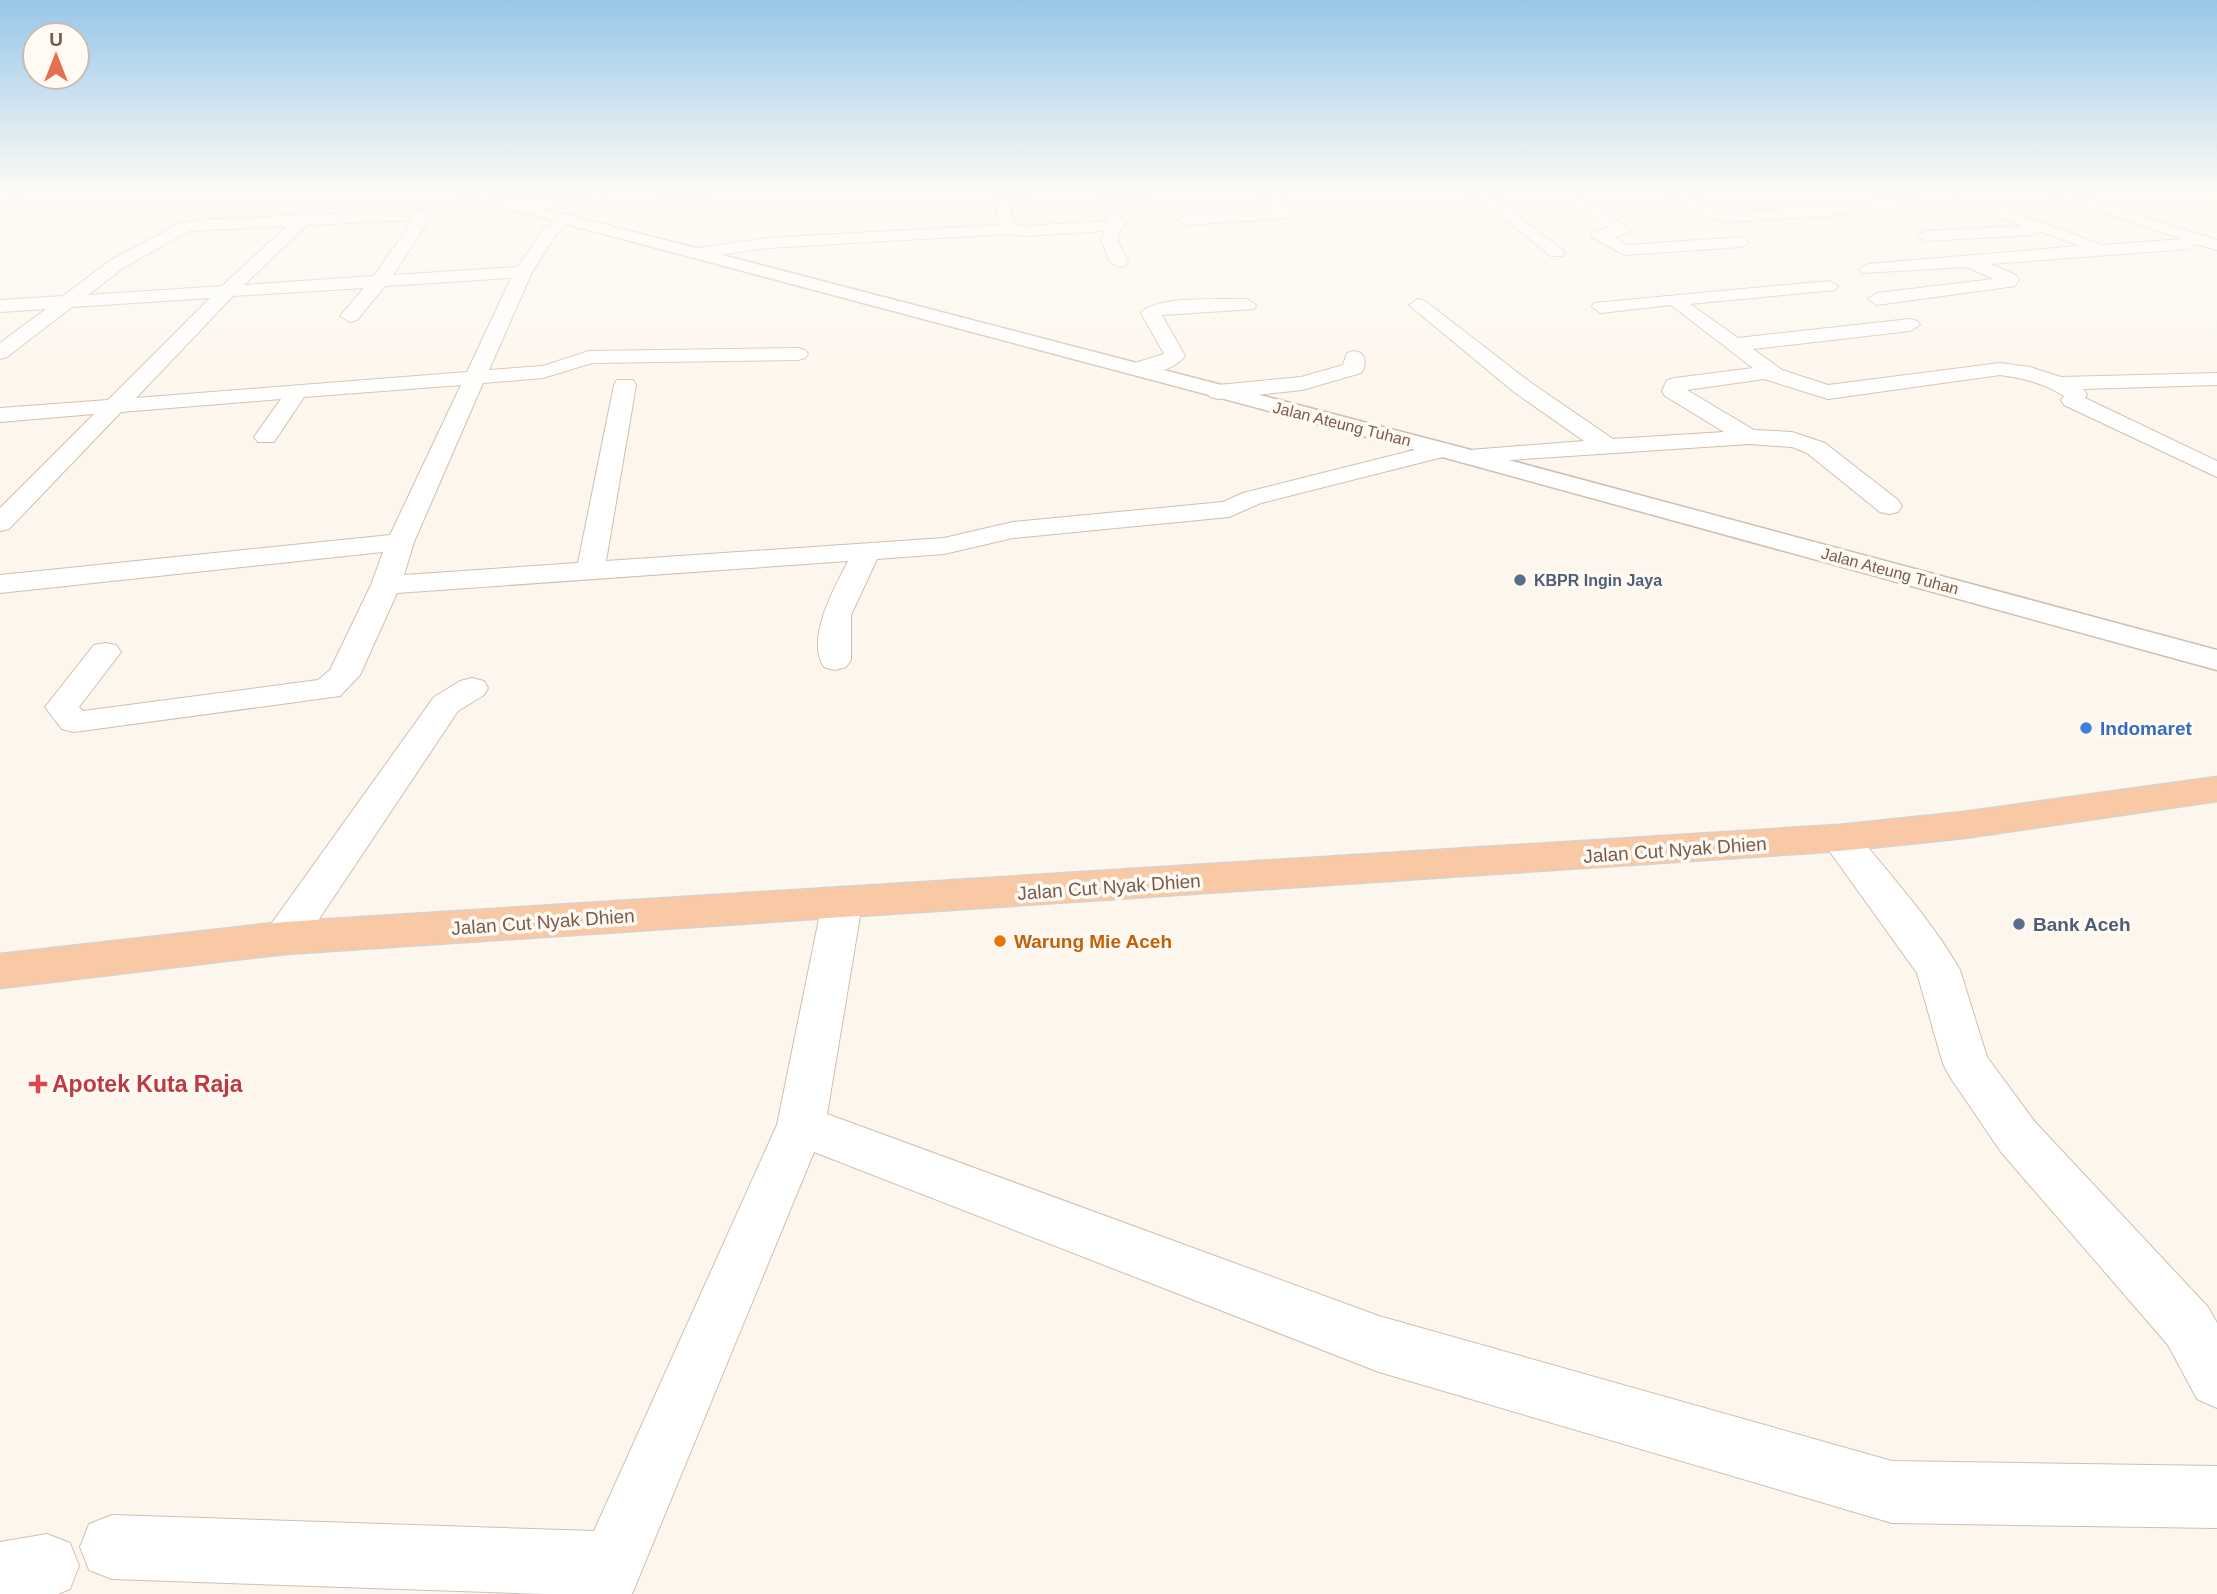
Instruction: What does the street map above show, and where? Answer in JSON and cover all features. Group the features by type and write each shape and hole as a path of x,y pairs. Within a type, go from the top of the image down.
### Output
{"highway":[{"name":"Jalan Cut Nyak Dhien","path":"0,971 284,938 1839,838 1964,825 2217,789"}],"street":[{"path":"0,352 113,267"},
{"path":"0,523 251,267"},
{"path":"350,316 389,267"},
{"path":"105,652 62,707 74,722 328,689 344,676 473,378 526,267"},
{"name":"Jalan Ateung Tuhan","path":"752,267 1218,393 1454,453 2217,660"},
{"path":"1868,270 1900,267"},
{"path":"1878,299 2009,282 2010,279 1981,267"},
{"path":"0,306 523,272"},
{"path":"1743,278 1767,290"},
{"path":"1601,307 1829,286"},
{"path":"1679,299 1680,305 1774,374 1812,391 2000,369 2021,371 2062,383 2217,379"},
{"path":"1135,369 1166,362 1175,356 1151,313 1161,308 1247,305"},
{"path":"1418,306 1522,387 1610,448"},
{"path":"1734,345 1910,325"},
{"path":"0,415 551,371 589,357 631,354 799,354"},
{"path":"1218,393 1330,377 1354,369 1354,357"},
{"path":"1749,437 1674,391 1675,385 1774,374"},
{"path":"2062,383 2076,394 2072,400 2217,470"},
{"path":"590,572 625,385"},
{"path":"266,437 297,392"},
{"path":"386,584 944,546 1013,530 1229,509 1252,498 1454,453 1610,448 1749,437 1805,441 1889,506"},
{"path":"0,584 400,542"},
{"path":"835,660 836,615 866,552"},
{"path":"284,938 446,704 472,688"},
{"path":"1839,838 1915,935 1938,970 1966,1065 2018,1137 2203,1328 2217,1379"},
{"path":"112,1547 605,1579 801,1125 842,904"},
{"path":"801,1125 1077,1232 1379,1344 1892,1492 2217,1497"}],"place":[{"name":"KBPR Ingin Jaya","path":"1520,580"},
{"name":"Indomaret","path":"2086,728"},
{"name":"Bank Aceh","path":"2019,924"},
{"name":"Warung Mie Aceh","path":"1000,941"},
{"name":"Apotek Kuta Raja","path":"38,1084"}]}
